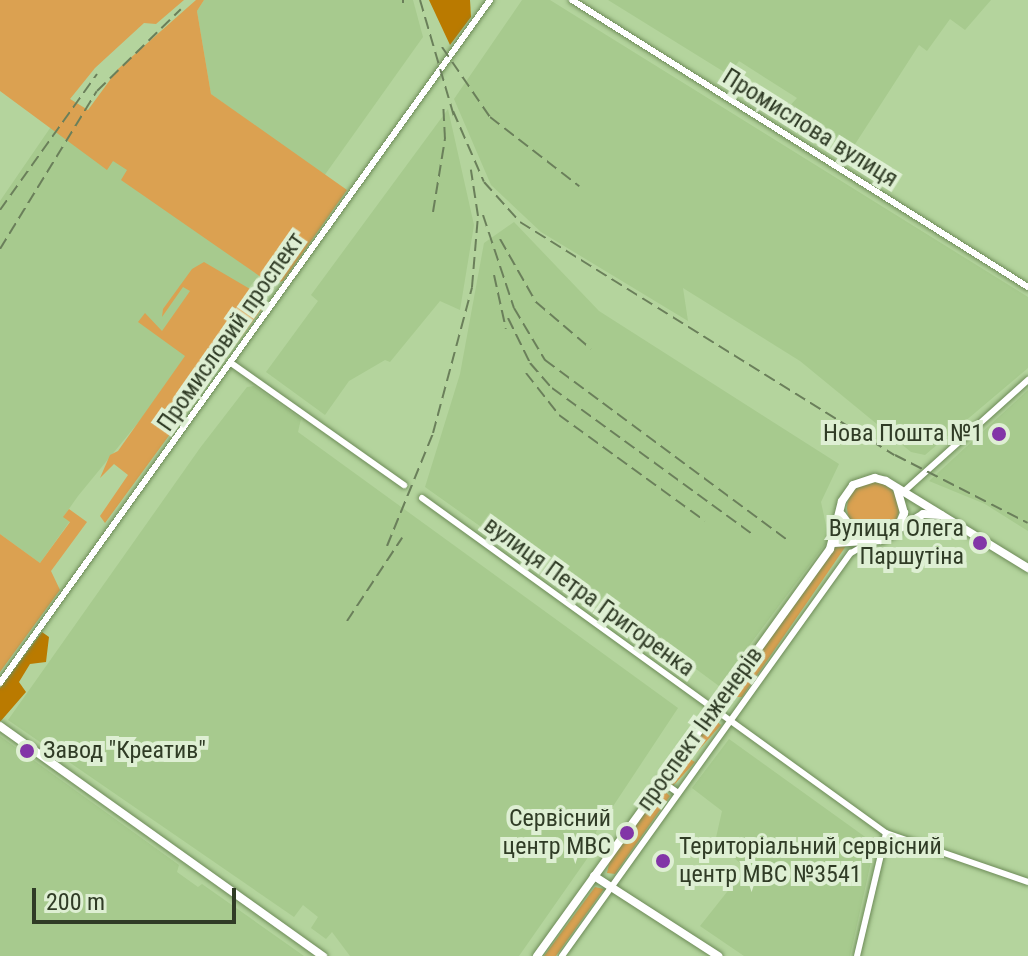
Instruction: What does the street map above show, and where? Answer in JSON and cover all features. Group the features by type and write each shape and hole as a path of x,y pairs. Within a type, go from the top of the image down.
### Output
{"street":[{"name":"Промисловий проспект","path":"0,683 490,0"},
{"name":"Промислова вулиця","path":"572,0 1028,287"},
{"path":"231,363 404,485"},
{"path":"899,489 1028,380"},
{"path":"864,540 848,529 841,512 845,493 863,479 899,489 1028,568"},
{"path":"896,532 904,513 899,489"},
{"name":"вулиця Петра Григоренка","path":"422,498 886,833 1028,882"},
{"name":"проспект Інженерів","path":"537,956 834,543 841,512"},
{"path":"834,543 881,540 923,514 950,518"},
{"name":"проспект Інженерів","path":"562,956 851,553 881,540"},
{"path":"0,726 323,956"},
{"path":"684,748 701,761"},
{"path":"661,781 678,793"},
{"path":"857,956 886,833"},
{"path":"594,876 718,956"}],"shaded area":[{"path":"0,0 184,0 156,24 144,23 95,68 70,99 88,110 118,69 196,0 204,0 197,11 211,94 347,190 283,281 271,284 121,180 127,170 113,161 107,170 0,91"},
{"path":"204,0 413,0 423,37 324,176 211,94 197,11"},
{"path":"429,0 470,0 471,17 450,45"},
{"path":"522,0 550,0 1028,297 1028,368 925,455 911,452 800,361 683,288 688,321 541,232 491,185 454,99"},
{"path":"608,0 991,0 965,30 950,19 927,51 919,45 850,152 786,110 797,98 739,61 729,75"},
{"path":"70,99 114,127 261,273 78,496 64,516 70,521 40,563 0,534 0,201"},
{"path":"448,109 474,225 460,310 440,301 390,362 385,360 349,381 325,415 266,372 318,301 311,295"},
{"path":"514,222 599,311 839,464 821,502 829,539 719,686 673,652 667,659 425,487 460,374 484,243"},
{"path":"204,262 257,293 261,310 105,523 100,516 128,475 114,464 100,478 110,455 118,451 185,356 138,322 145,313 162,331 190,291 183,287 162,317 163,309 192,269"},
{"path":"254,386 301,419 298,432 678,708 596,832 598,843 519,956 350,956 332,932 326,939 311,928 318,917 303,905 294,917 8,720 200,448 247,387"},
{"path":"1028,390 1028,531 985,504 929,481"},
{"path":"873,482 891,490 899,508 891,526 873,534 855,526 847,508 855,490"},
{"path":"69,509 87,522 51,571 60,590 0,672 0,534 40,563 70,522 63,517"},
{"path":"848,543 742,697 735,697 732,690 835,545"},
{"path":"42,632 49,637 46,662 30,664 19,682 26,692 0,722 0,688"},
{"path":"712,718 721,725 696,753 691,749"},
{"path":"0,736 179,865 177,872 198,887 202,884 304,956 0,956"},
{"path":"729,739 875,844 850,956 744,956 700,926 746,868 715,842 722,811 692,788"},
{"path":"685,756 695,762 673,786 667,782"},
{"path":"661,788 670,796 615,874 607,873 610,859"},
{"path":"595,887 604,889 556,956 544,956"}],"railway":[{"path":"420,0 455,120"},
{"path":"0,249 97,91 181,9"},
{"path":"442,47 490,117 579,186"},
{"path":"0,210 97,74"},
{"path":"433,212 445,139 443,105"},
{"path":"453,111 484,182 520,222 895,455 1028,523"},
{"path":"387,546 433,433 472,287 478,216 471,170"},
{"path":"483,215 514,308 545,360 789,541"},
{"path":"500,239 536,302 591,349"},
{"path":"494,275 506,329"},
{"path":"508,318 530,363 552,388 751,533"},
{"path":"526,373 559,415 705,521"},
{"path":"347,621 402,538"}],"place":[{"name":"Нова Пошта №1","path":"999,434"},
{"name":"Вулиця Олега Паршутіна","path":"980,543"},
{"name":"Завод \"Креатив\"","path":"27,751"},
{"name":"Сервісний центр МВС","path":"627,833"},
{"name":"Територіальний сервісний центр МВС №3541","path":"663,861"}]}
